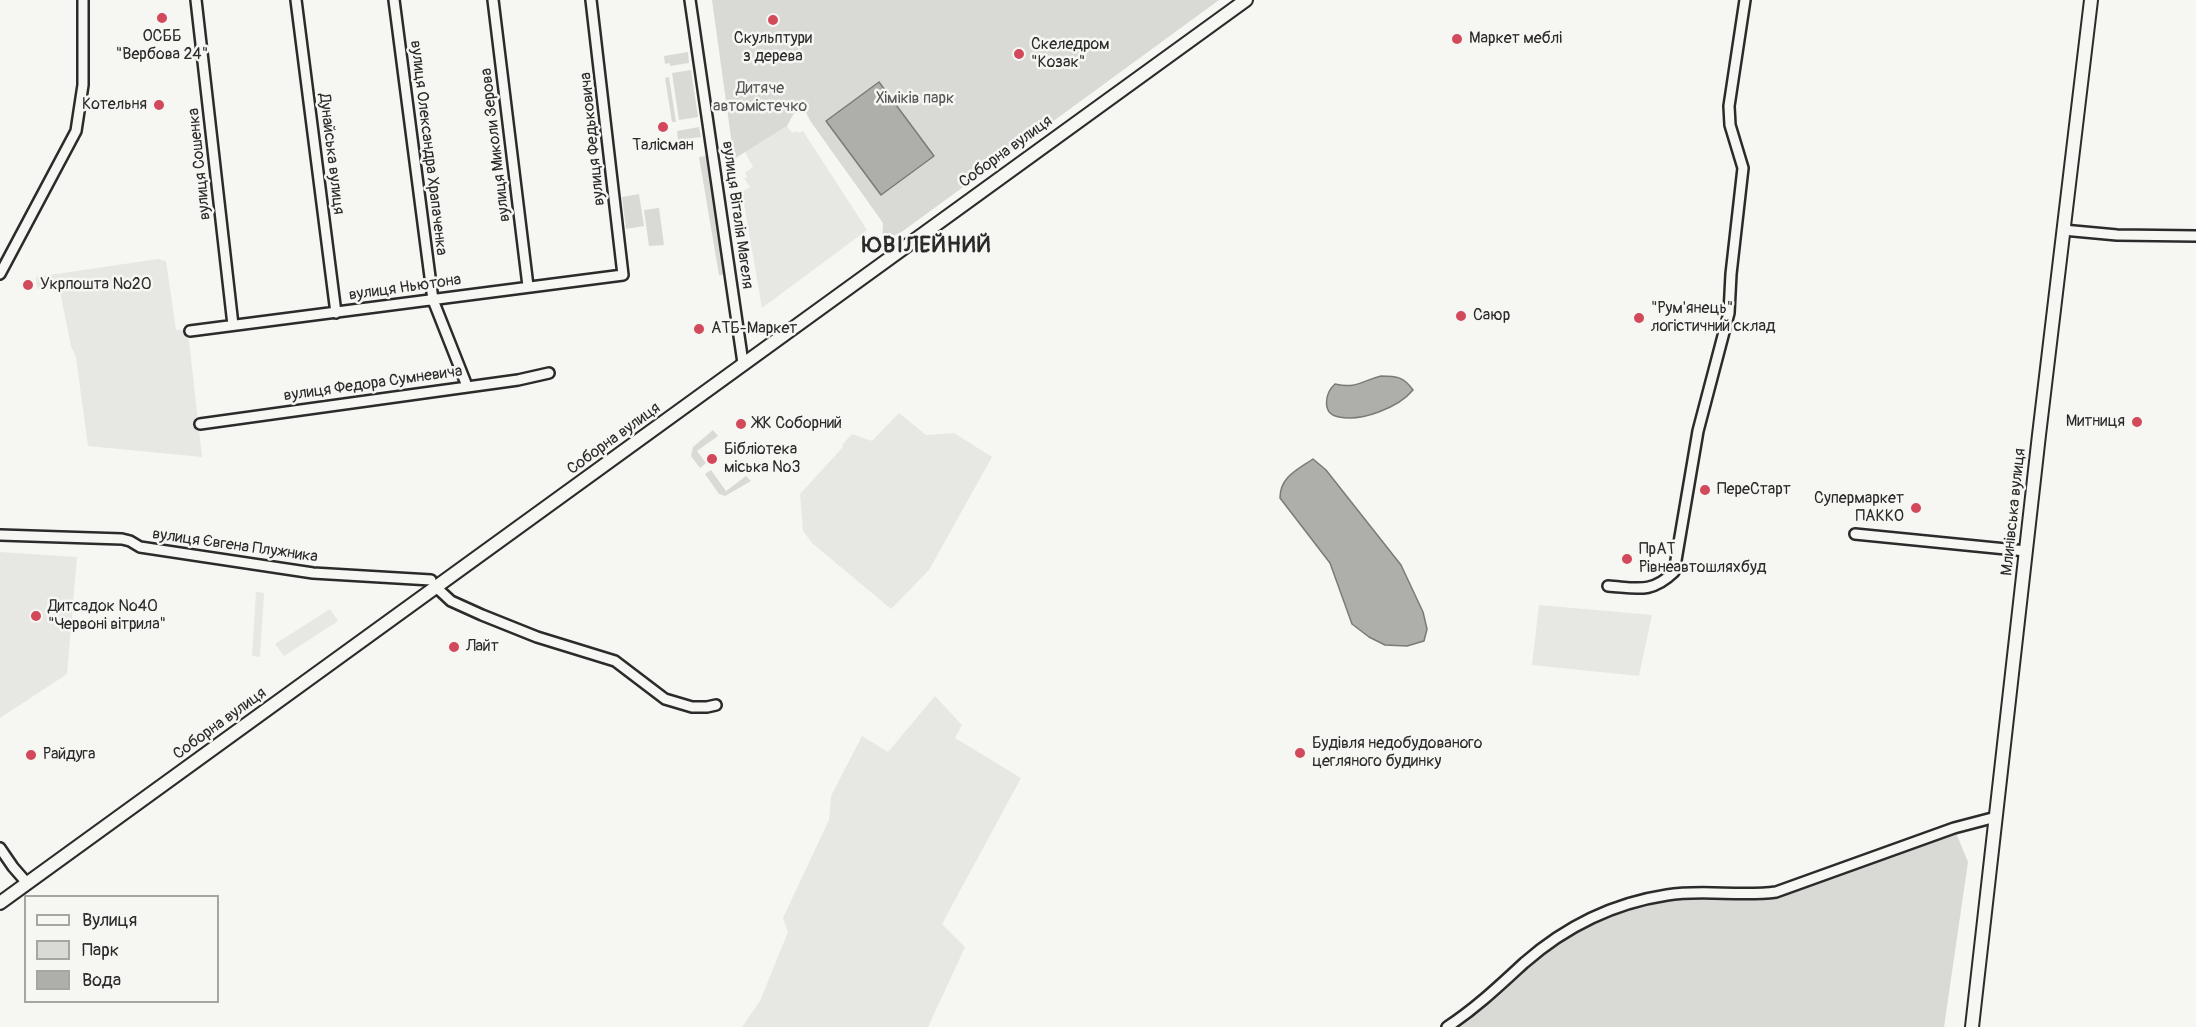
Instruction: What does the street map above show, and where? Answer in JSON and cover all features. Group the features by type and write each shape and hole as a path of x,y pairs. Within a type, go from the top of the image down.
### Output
{"main road":[{"name":"Соборна вулиця","path":"0,903 434,584 1246,0"},
{"name":"Млинівська вулиця","path":"1972,1027 2091,0"}],"street":[{"path":"0,274 76,131 84,85 83,0"},
{"name":"вулиця Сошенка","path":"196,0 233,325"},
{"name":"Дунайська вулиця","path":"296,0 336,313"},
{"name":"вулиця Олександра Храпаченка","path":"394,0 433,300 467,386"},
{"name":"вулиця Миколи Зерова","path":"493,0 528,286"},
{"name":"вулиця Федьковича","path":"591,0 623,275"},
{"name":"вулиця Віталія Магеля","path":"690,0 743,363"},
{"path":"1608,586 1648,589 1664,582 1674,572 1698,431 1729,313 1743,168 1730,125 1729,106 1745,0"},
{"path":"2063,230 2117,235 2196,236"},
{"name":"вулиця Ньютона","path":"190,331 623,275"},
{"name":"вулиця Федора Сумневича","path":"200,424 518,380 549,373"},
{"path":"1855,534 2026,551"},
{"name":"вулиця Євгена Плужника","path":"0,535 122,539 140,547 314,573 434,584"},
{"path":"434,584 451,601 482,615 537,637 615,661 665,699 692,707 716,705"},
{"path":"1447,1027 1495,991 1526,962 1573,928 1608,910 1669,894 1754,895 1776,892 1954,828 1996,817"},
{"path":"0,848 27,883"}],"shaded area":[{"path":"787,126 792,133 803,131 867,230 762,308 742,192 750,187 744,178 747,177 745,173 753,167 745,152"},
{"path":"158,259 166,261 176,330 185,330 189,341 202,457 88,446 76,357 71,346 59,287 37,289 36,277"},
{"path":"899,413 926,435 954,433 992,457 929,570 891,609 812,543 803,531 800,494 852,434 872,441"},
{"name":"Дитсадок №40 \"Червоні вітрила\"","path":"0,552 77,557 67,674 0,718"},
{"path":"256,592 264,593 260,657 252,656"},
{"path":"1539,605 1652,615 1639,676 1532,665"},
{"path":"330,609 338,621 284,656 275,644"},
{"path":"935,696 962,725 955,738 1021,778 942,924 965,947 928,1027 742,1027 760,1001 788,932 783,918 829,820 831,796 862,736 888,752"}],"green space":[{"name":"Хіміків парк","path":"712,0 1219,0 903,231 882,242 883,224 881,220 811,122 800,102 787,126 734,159"},
{"path":"688,52 689,63 670,66 670,63 665,64 664,56"},
{"path":"691,70 698,117 679,120 672,73"},
{"path":"669,77 676,122 672,122 665,78"},
{"path":"699,127 701,137 678,140 677,131"},
{"path":"706,156 724,275 719,275 699,157"},
{"path":"639,194 644,226 626,229 622,197"},
{"path":"659,208 664,245 649,246 644,210"},
{"path":"713,430 718,436 697,451 706,463 700,468 691,456 693,447"},
{"path":"711,470 726,491 746,476 751,481 725,496 719,494 705,474"},
{"path":"1954,828 1968,862 1944,1027 1447,1027 1573,928 1669,894 1754,895"}],"water":[{"path":"879,82 934,156 881,195 826,121"},
{"path":"1381,376 1400,378 1413,390 1399,402 1369,415 1348,418 1329,412 1327,398 1335,384 1354,385"},
{"path":"1313,459 1326,470 1401,565 1423,612 1427,629 1424,641 1407,646 1385,645 1369,637 1352,624 1330,563 1280,498 1286,479"}],"place":[{"name":"ОСББ \"Вербова 24\"","path":"162,18"},
{"name":"Скульптури з дерева","path":"773,20"},
{"name":"Маркет меблі","path":"1457,39"},
{"name":"Скеледром \"Козак\"","path":"1019,54"},
{"name":"Котельня","path":"159,105"},
{"name":"Талісман","path":"663,127"},
{"name":"Укрпошта №20","path":"28,285"},
{"name":"Саюр","path":"1461,316"},
{"name":"\"Рум'янець\" логістичний склад","path":"1639,318"},
{"name":"АТБ-Маркет","path":"699,329"},
{"name":"Митниця","path":"2137,422"},
{"name":"ЖК Соборний","path":"741,424"},
{"name":"Бібліотека міська №3","path":"712,459"},
{"name":"ПереСтарт","path":"1705,490"},
{"name":"Супермаркет ПАККО","path":"1916,508"},
{"name":"ПрАТ Рівнеавтошляхбуд","path":"1627,559"},
{"name":"Дитсадок №40 \"Червоні вітрила\"","path":"36,616"},
{"name":"Лайт","path":"454,647"},
{"name":"Будівля недобудованого цегляного будинку","path":"1300,753"},
{"name":"Райдуга","path":"31,755"}],"district":[{"name":"ЮВІЛЕЙНИЙ","path":"927,246"}],"park label":[{"name":"Дитяче автомістечко","path":"760,98"}]}
